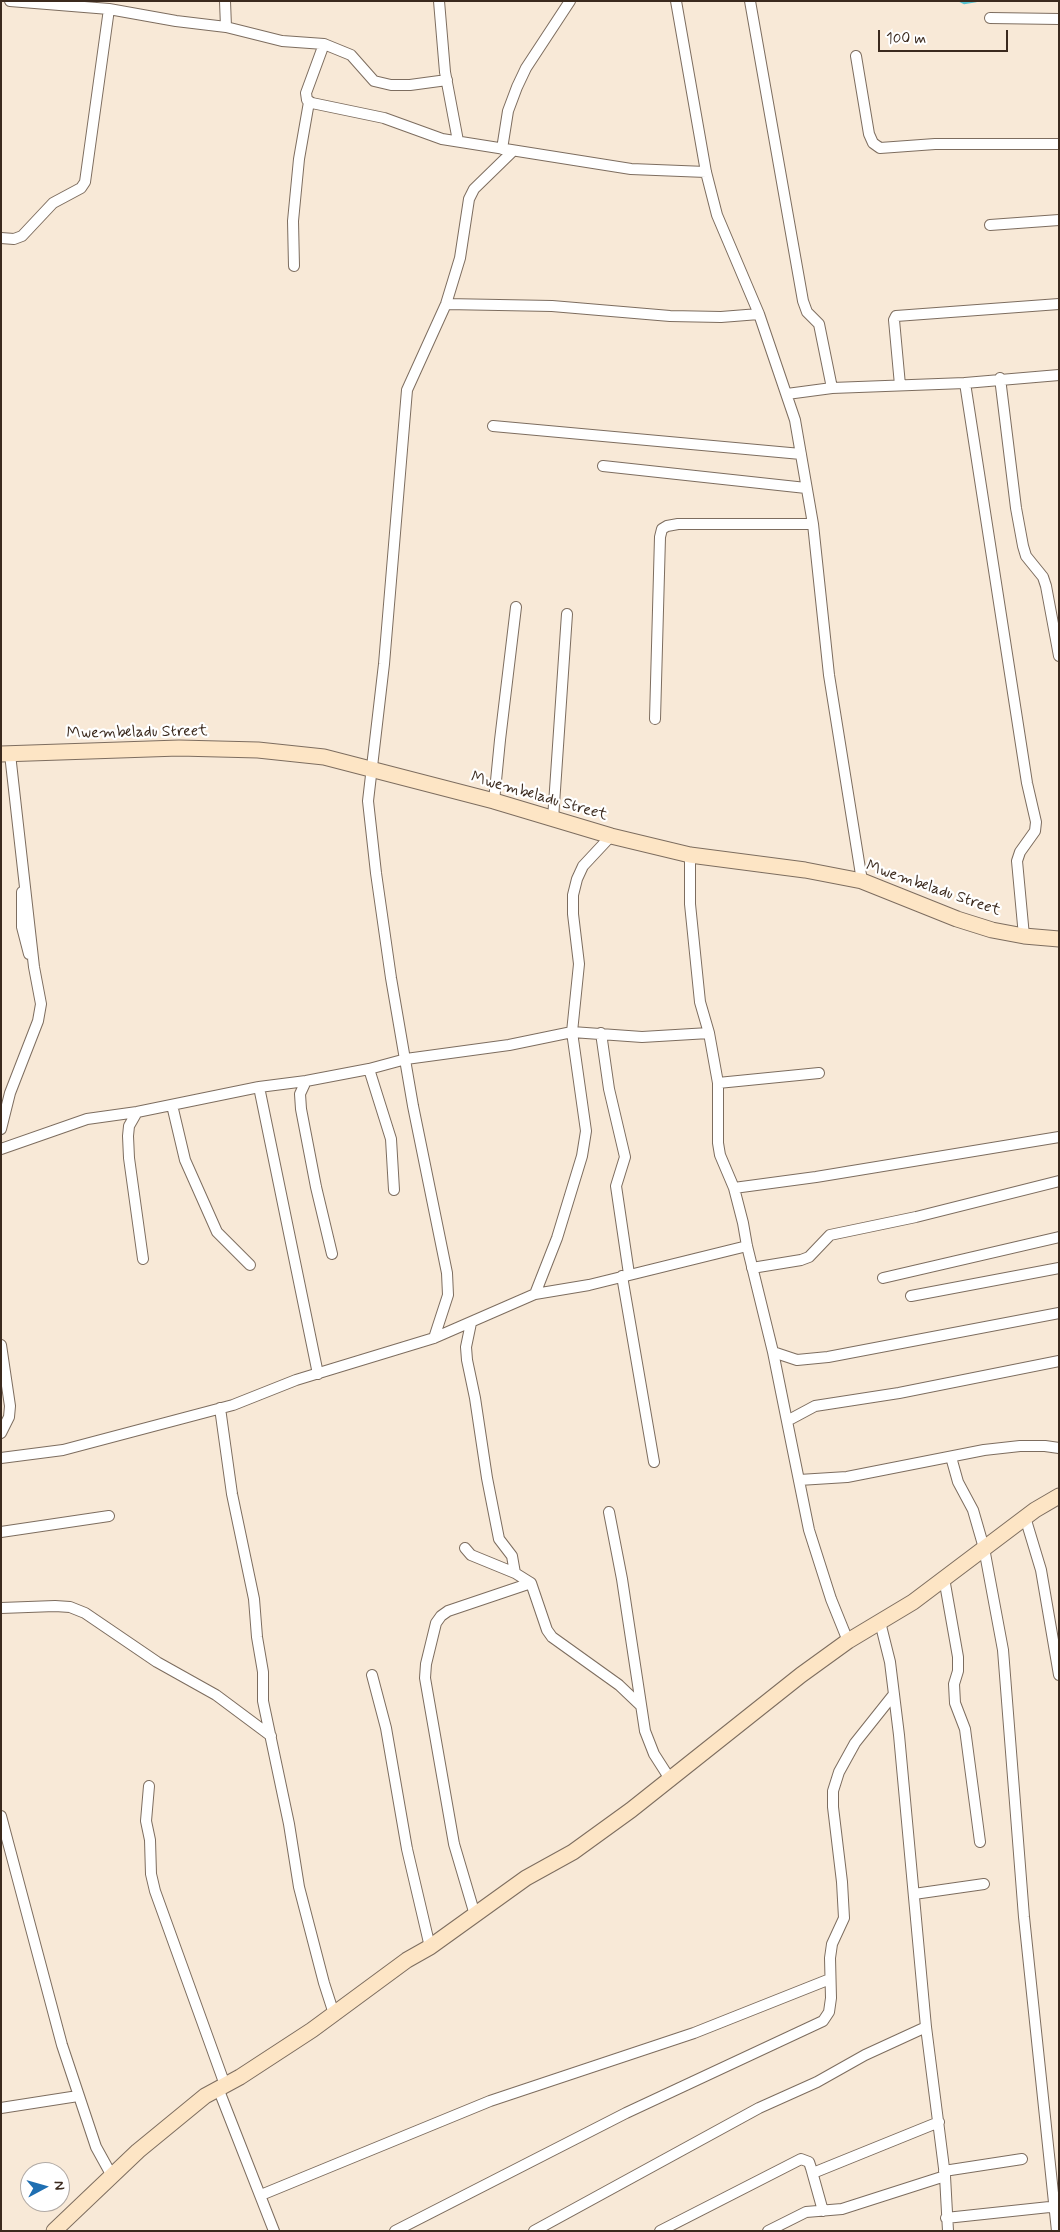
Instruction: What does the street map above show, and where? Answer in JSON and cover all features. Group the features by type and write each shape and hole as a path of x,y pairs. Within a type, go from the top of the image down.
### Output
{"street":[{"path":"10,1 109,8 176,21 226,27 282,41 324,44 351,56 374,81 391,85 410,85 447,80"},
{"path":"225,1 226,27"},
{"path":"439,1 441,41 458,141"},
{"path":"502,149 508,111 517,86 526,68 570,1"},
{"path":"676,1 706,172 717,214 759,314 795,420 813,524 829,675 862,881"},
{"path":"750,1 803,301 807,312 819,324 832,388"},
{"path":"1,238 14,239 22,236 53,203 80,188 86,182 109,8"},
{"path":"990,18 1059,19"},
{"path":"294,266 293,221 299,159 309,102 306,93 324,44"},
{"path":"856,56 869,134 873,143 880,148 935,144 1059,144"},
{"path":"309,102 384,118 432,137 631,169 706,172"},
{"path":"434,1338 448,1295 447,1273 413,1106 391,978 368,801 384,664 405,402 411,379 446,304 460,258 469,199 474,189 513,150"},
{"path":"990,225 1059,220"},
{"path":"446,304 552,306 670,316 721,317 759,314"},
{"path":"900,385 894,320 896,316 1059,304"},
{"path":"787,394 832,388 965,383 1000,378 1059,375"},
{"path":"1000,378 1016,508 1023,546 1026,556 1043,577 1046,586 1059,656"},
{"path":"965,383 1027,783 1036,822 1035,831 1020,852 1017,860 1024,936"},
{"path":"493,426 801,454"},
{"path":"603,466 806,488"},
{"path":"655,719 660,537 662,530 667,526 678,524 813,524"},
{"path":"494,801 516,607"},
{"path":"553,819 567,614"},
{"name":"Mwembeladu Street","path":"6,754 179,748 258,750 324,757 494,801 611,836 690,855 805,870 862,881 957,919 992,930 1024,936 1059,939"},
{"path":"1,1129 10,1093 40,1015 40,995 35,972 24,871 6,754"},
{"path":"536,1294 557,1238 582,1156 586,1131 572,1032 580,964 573,914 573,895 582,866 611,836"},
{"path":"690,855 690,904 700,1002 709,1032 718,1083 718,1143 723,1166 734,1188 773,1352 807,1522 817,1559 848,1641"},
{"path":"1,1149 87,1119 137,1112 259,1087 306,1081 370,1069 406,1059 509,1045 572,1032 642,1037 709,1032"},
{"path":"601,1033 609,1089 625,1157 616,1186 625,1275 654,1462"},
{"path":"370,1069 391,1139 394,1190"},
{"path":"718,1083 819,1073"},
{"path":"306,1081 300,1094 301,1109 332,1254"},
{"path":"259,1087 318,1374"},
{"path":"172,1105 185,1160 217,1232 250,1265"},
{"path":"137,1112 130,1126 128,1144 143,1259"},
{"path":"734,1188 816,1177 1059,1137"},
{"path":"752,1268 809,1257 830,1235 916,1217 1059,1181"},
{"path":"883,1278 1059,1237"},
{"path":"1,1458 64,1450 220,1408 318,1374 434,1338 536,1294 589,1285 747,1246"},
{"path":"911,1296 1059,1268"},
{"path":"773,1352 796,1360 828,1357 1059,1313"},
{"path":"470,1323 466,1348 467,1360 475,1398 487,1478 499,1539 512,1556 515,1573"},
{"path":"1,1345 10,1406 9,1417 1,1433"},
{"path":"787,1421 815,1406 899,1393 1059,1361"},
{"path":"220,1408 232,1494 254,1599 257,1637 263,1672 263,1701 299,1887 324,1984 334,2014"},
{"path":"799,1480 847,1477 1020,1446 1059,1448"},
{"path":"951,1457 958,1482 973,1510 984,1548 1003,1650 1024,1917 1057,2206 1057,2231"},
{"path":"54,2231 112,2176 193,2105 240,2077 362,1995 407,1960 430,1947 526,1878 573,1852 670,1779 801,1675 848,1641 913,1602 1025,1517 1059,1496"},
{"path":"609,1512 625,1596 645,1731 654,1754 670,1779"},
{"path":"1,1532 109,1516"},
{"path":"1025,1517 1042,1570 1059,1675"},
{"path":"465,1548 471,1554 515,1573 531,1583 547,1630 552,1637 619,1685 640,1705"},
{"path":"944,1578 958,1657 958,1671 954,1684 954,1703 965,1729 980,1842"},
{"path":"475,1915 454,1844 425,1678 426,1664 436,1623 441,1616 448,1611 531,1583"},
{"path":"1,1608 63,1607 85,1613 158,1662 216,1695 271,1736"},
{"path":"880,1622 890,1662 894,1694 926,2027 939,2122 948,2231"},
{"path":"372,1675 386,1728 407,1849 430,1947"},
{"path":"395,2231 626,2113 823,2021 829,2012 831,1998 830,1958 832,1944 844,1918 842,1882 832,1806 833,1791 839,1772 854,1742 894,1694"},
{"path":"149,1786 146,1821 150,1840 151,1874 155,1891 274,2231"},
{"path":"1,1816 18,1872 46,1988 78,2096 96,2146 112,2176"},
{"path":"914,1894 984,1884"},
{"path":"261,2195 490,2101 694,2032 830,1979"},
{"path":"534,2231 759,2108 817,2082 865,2056 926,2027"},
{"path":"1,2108 78,2096"},
{"path":"813,2172 939,2122"},
{"path":"768,2231 806,2212 842,2209 944,2173 1022,2159"},
{"path":"660,2231 797,2161 805,2160 813,2172 823,2211"},
{"path":"946,2218 1057,2206"}],"waterway":[{"path":"960,1 964,3 976,1"}]}
